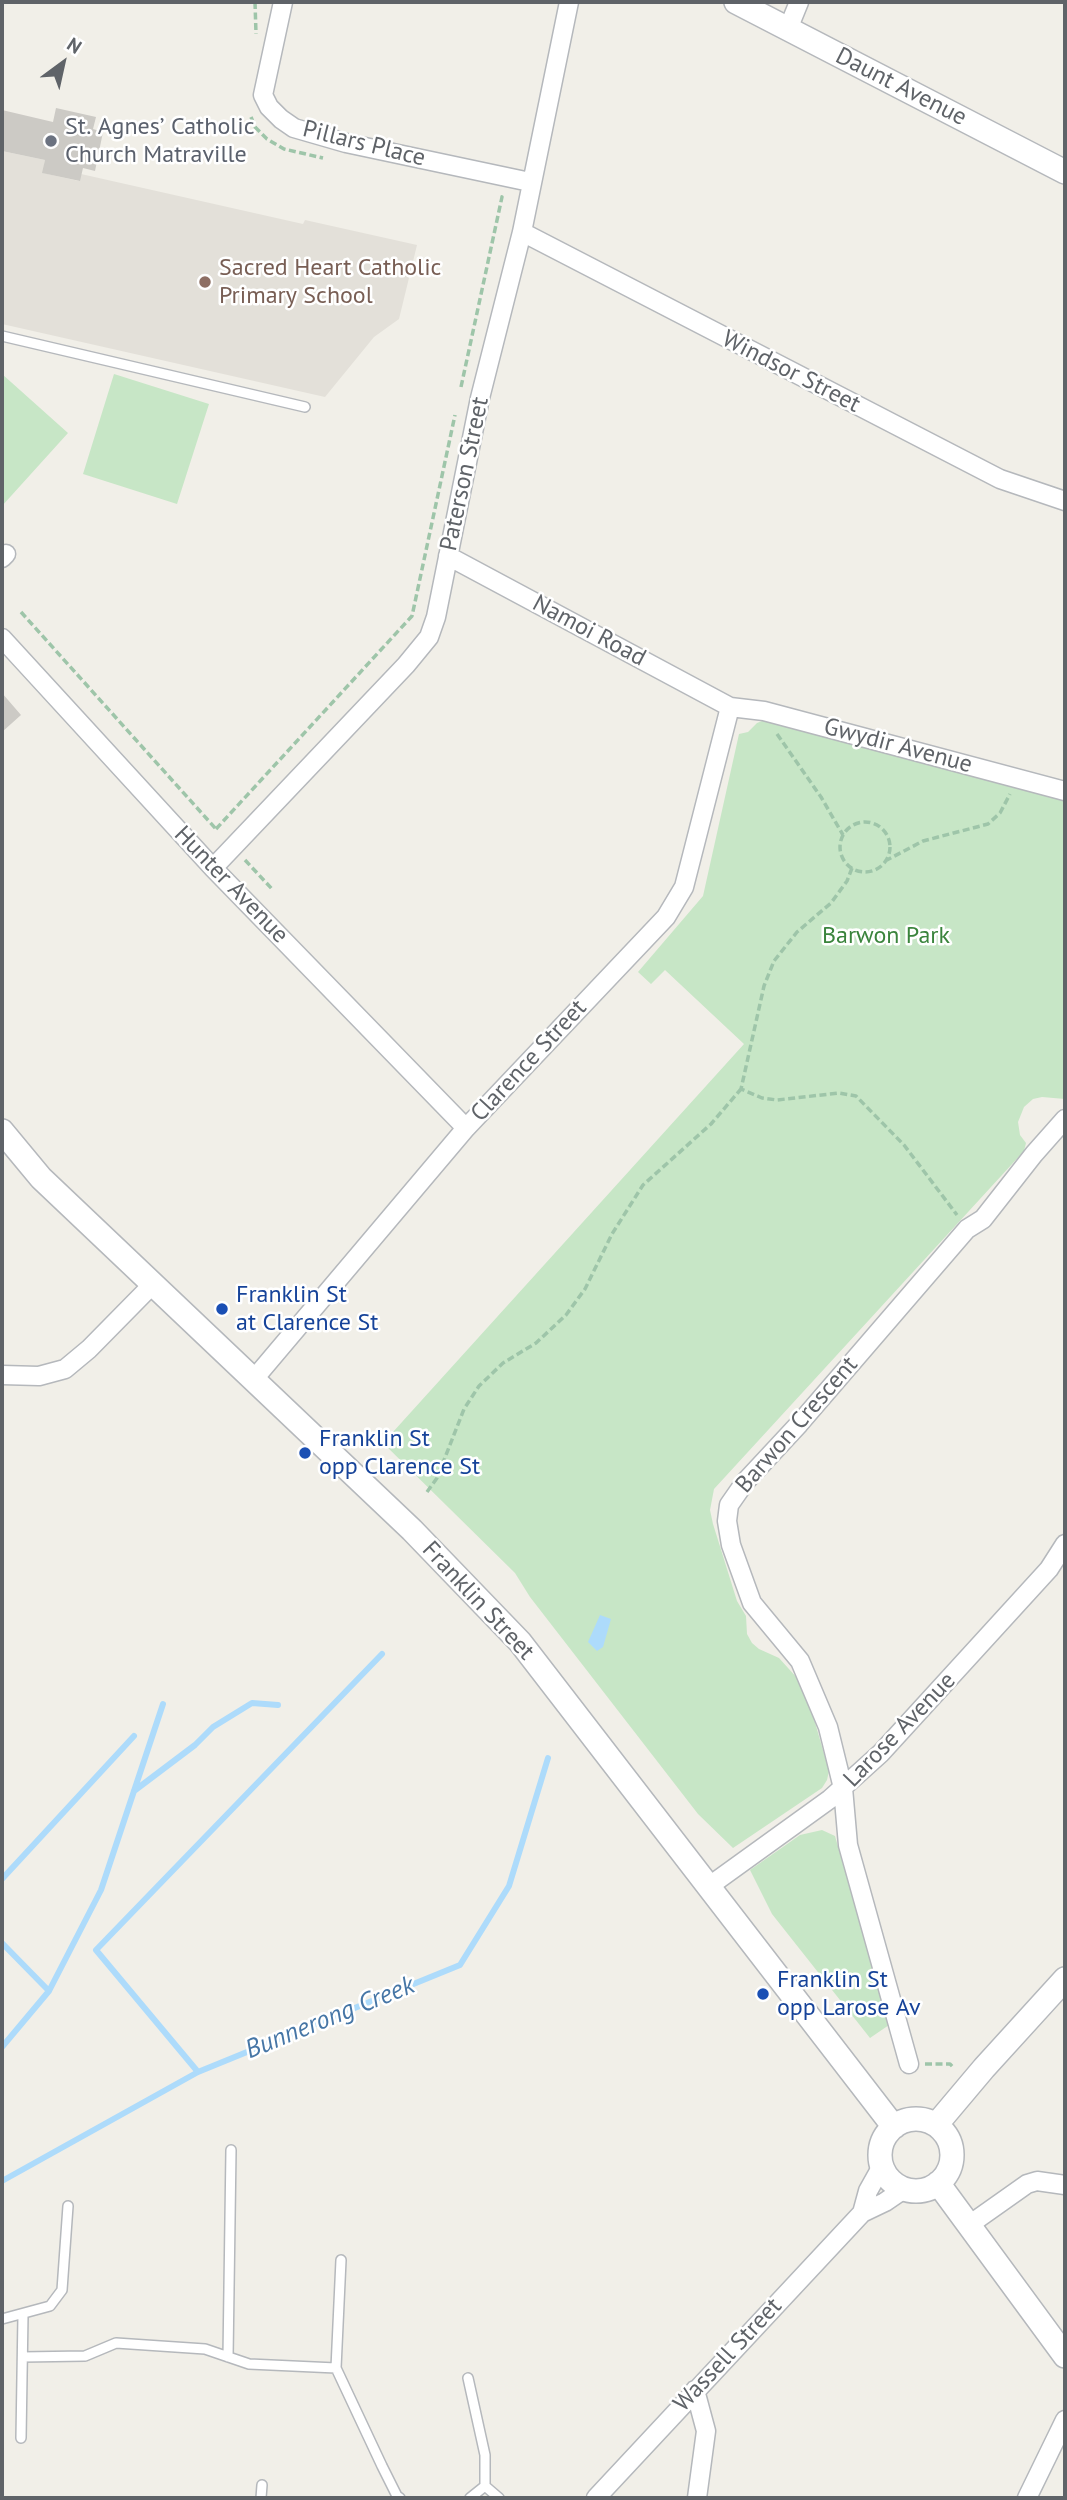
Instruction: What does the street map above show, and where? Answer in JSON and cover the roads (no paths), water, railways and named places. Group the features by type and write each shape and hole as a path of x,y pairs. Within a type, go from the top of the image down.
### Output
{"street":[{"name":"Pillars Place","path":"283,2 263,95 269,107 281,119 294,128 346,143 530,182"},
{"name":"Paterson Street","path":"213,868 406,665 429,637 436,617 480,397 522,232 530,182 569,2"},
{"name":"Daunt Avenue","path":"736,2 1065,172"},
{"path":"788,29 799,2"},
{"name":"Windsor Street","path":"522,232 1000,480 1065,501"},
{"name":"Namoi Road","path":"448,556 730,707"},
{"name":"Hunter Avenue","path":"2,638 213,868 466,1128"},
{"name":"Gwydir Avenue","path":"730,707 775,714 1065,791"},
{"name":"Clarence Street","path":"254,1379 466,1128 666,917 684,887 730,707"},
{"name":"Barwon Crescent","path":"1047,1121 1065,1118"},
{"name":"Barwon Crescent","path":"909,2064 848,1845 843,1788 828,1727 800,1661 752,1603 731,1545 727,1521 729,1505 745,1482 799,1424 967,1229 983,1219 1065,1118"},
{"name":"Franklin Street","path":"2,1131 41,1178 412,1530 520,1642 894,2127"},
{"path":"2,1375 39,1376 65,1370 153,1284"},
{"name":"Larose Avenue","path":"708,1888 843,1788 881,1754 1049,1569 1065,1544"},
{"path":"936,2125 1065,1979"},
{"path":"910,2119 920,2119 936,2125 950,2143 952,2154 946,2175 938,2183 924,2190 904,2189 893,2182 882,2166 880,2155 886,2134 894,2127 910,2119"},
{"name":"Wassell Street","path":"862,2213 868,2191 882,2166"},
{"path":"969,2225 1027,2184 1037,2181 1065,2185"},
{"path":"938,2183 1065,2356"},
{"name":"Wassell Street","path":"596,2498 862,2213 904,2189"},
{"path":"695,2390 706,2431 697,2498"},
{"path":"1027,2498 1065,2420"}],"lane":[{"path":"2,336 305,407"},
{"path":"228,2357 231,2150"},
{"path":"2,2319 50,2306 62,2290 68,2206"},
{"path":"341,2260 337,2368 382,2466 400,2498"},
{"path":"21,2438 23,2315"},
{"path":"23,2357 85,2356 116,2343 205,2350 249,2364 337,2368"},
{"path":"468,2378 485,2455 485,2486 499,2498"},
{"path":"261,2485 261,2498"},
{"path":"470,2498 485,2486"}],"water":[{"path":"600,1615 611,1619 603,1647 597,1651 588,1642"}],"waterway":[{"path":"198,2072 96,1950 382,1654"},
{"path":"134,1791 195,1745 213,1727 252,1703 278,1705"},
{"path":"2,2047 49,1991 101,1890 163,1704"},
{"path":"2,1879 134,1736"},
{"name":"Bunnerong Creek","path":"2,2181 198,2072 460,1965 509,1886 548,1758"},
{"path":"2,1943 49,1991"}],"place":[{"name":"St. Agnes’ Catholic Church Matraville","path":"51,141"},
{"name":"Sacred Heart Catholic Primary School","path":"205,282"},
{"name":"Franklin St at Clarence St","path":"222,1309"},
{"name":"Franklin St opp Clarence St","path":"305,1453"},
{"name":"Franklin St opp Larose Av","path":"763,1994"}],"park label":[{"name":"Barwon Park","path":"886,936"}]}
